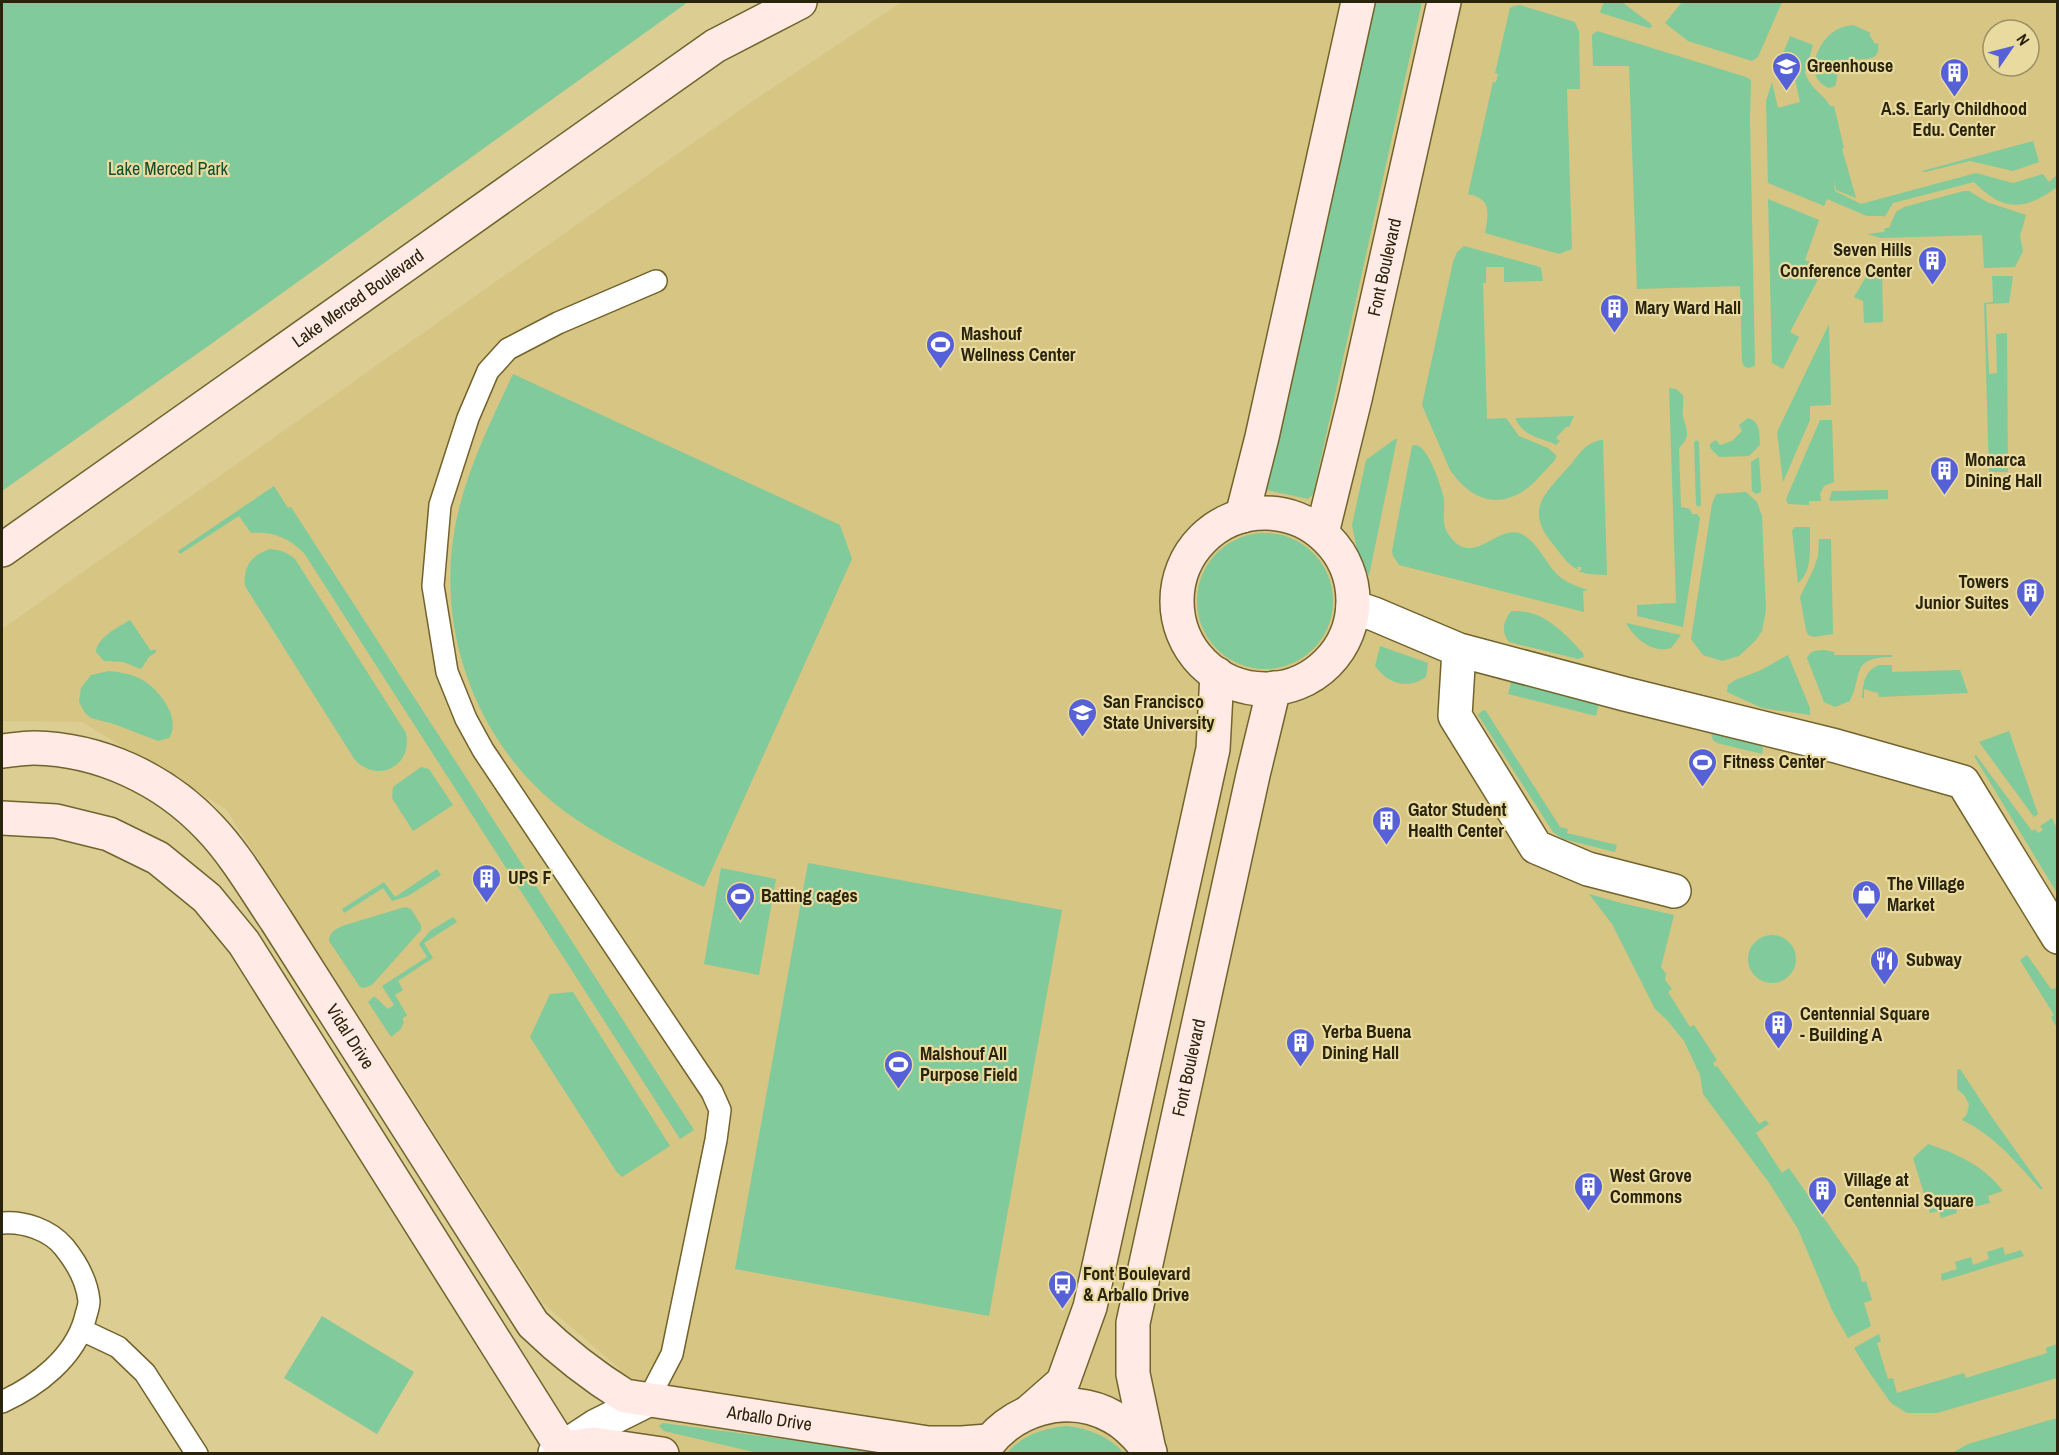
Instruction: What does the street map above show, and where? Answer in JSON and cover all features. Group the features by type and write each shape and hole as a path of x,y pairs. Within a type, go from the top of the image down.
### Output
{"street":[{"name":"Lake Merced Boulevard","path":"714,46 760,2"},
{"name":"Lake Merced Boulevard","path":"2,550 714,46 800,2"},
{"path":"1242,516 1358,2"},
{"name":"Font Boulevard","path":"1322,533 1355,399 1444,2"},
{"path":"1263,513 1284,515 1304,522 1322,533 1343,559 1349,574 1353,607 1346,636 1329,661 1304,680 1274,688 1254,688 1235,683 1217,674 1200,660 1187,641 1179,620 1178,598 1181,576 1190,555 1204,538 1221,524 1242,516 1263,513"},
{"path":"1353,607 1459,650 1647,700 1836,746 1963,782 2058,937"},
{"path":"1459,650 1455,716 1536,847 1588,869 1674,891"},
{"path":"1030,1411 1063,1382 1090,1307 1213,749 1217,674"},
{"name":"Font Boulevard","path":"1150,1452 1132,1374 1133,1323 1274,688"},
{"name":"Vidal Drive","path":"2,751 34,748 83,754 130,769 173,794 209,827 240,867 533,1324 589,1374 625,1396 648,1400"},
{"path":"2,818 56,820 109,834 158,858 207,898 244,943 558,1451"},
{"path":"207,898 240,867"},
{"path":"558,1451 597,1426 648,1400"},
{"name":"Arballo Drive","path":"648,1400 928,1443 985,1447"},
{"path":"985,1447 1012,1420 1030,1411 1056,1405 1077,1405 1095,1409 1113,1417 1128,1427 1150,1452"},
{"path":"558,1451 594,1444 662,1454"}],"lane":[{"path":"648,1400 672,1354 716,1140 720,1110 712,1092 471,729 447,672 433,586 440,505 468,418 488,371 508,349 558,323 656,281"},
{"path":"2,1223 10,1222 34,1227 58,1240 74,1258 85,1281 89,1304 82,1330 68,1352 51,1371 2,1402"},
{"path":"82,1330 118,1347 145,1373 197,1454"}],"shaded area":[{"name":"San Francisco State University","path":"902,2 2057,2 2057,1453 604,1453 619,1368 544,1304 226,809 82,722 2,721 2,629 750,103"}],"green space":[{"name":"Lake Merced Park","path":"2,2 688,2 2,491"},
{"path":"1373,2 1422,2 1313,494 1308,499 1266,488"},
{"path":"1604,2 1622,2 1652,27 1601,13"},
{"path":"1682,2 1782,2 1758,57 1752,61 1688,41 1665,23"},
{"path":"1520,5 1575,22 1579,32 1580,89 1567,89 1572,249 1559,254 1485,233 1487,208 1482,200 1468,194 1493,82 1496,82 1498,74 1495,73 1510,8"},
{"path":"1853,25 1871,33 1869,34 1875,44 1878,43 1878,51 1870,58 1845,62 1839,69 1835,86 1829,88 1816,77 1814,69 1818,51 1828,36 1841,28"},
{"path":"1597,31 1751,80 1755,366 1748,368 1742,362 1740,286 1637,289 1629,66 1593,66 1592,35"},
{"path":"1790,36 1813,45 1805,73 1814,88 1830,106 1834,106 1844,148 1842,149 1856,198 1836,190 1834,179 1835,191 1861,204 1976,173 2013,183 2043,174 2049,182 2057,175 2057,187 2035,201 2014,205 1995,199 1974,182 1893,203 1884,218 1884,216 1867,216 1827,199 1824,206 1768,183 1766,101 1772,82 1778,108 1800,102 1793,70 1801,68 1800,62 1791,64 1789,53 1783,54"},
{"path":"2033,141 2039,162 2013,171 1970,161 1922,171"},
{"path":"1969,191 1987,202 2026,215 2020,236 2023,251 2015,267 1984,268 1982,235 1881,238 1867,234 1884,232 1885,228 1889,228 1896,212 1904,207"},
{"path":"1768,199 1819,220 1805,260 1824,268 1790,332 1799,337 1783,369 1772,363"},
{"path":"1464,246 1541,268 1543,281 1504,282 1504,267 1486,267 1486,283 1483,283 1487,419 1506,418 1519,436 1548,448 1558,457 1556,456 1555,460 1529,487 1506,499 1485,498 1466,488 1458,480 1450,470 1422,405 1453,262 1457,252"},
{"path":"1873,265 1882,269 1883,322 1864,323 1863,301 1854,297"},
{"path":"1992,276 2013,276 2009,303 1986,304 1989,374 1997,373 1996,334 2007,333 2008,472 1989,472 1984,303 1993,302"},
{"path":"1829,324 1831,405 1810,406 1810,420 1783,482 1777,432"},
{"path":"513,374 840,525 852,559 704,887 603,836 571,816 539,790 512,759 489,725 471,688 459,649 452,609 451,568 455,527 472,468"},
{"path":"1669,388 1676,389 1683,395 1683,416 1687,432 1686,439 1679,448 1681,507 1690,509 1692,514 1697,514 1700,518 1683,627 1637,616 1637,605 1676,603"},
{"path":"1574,416 1569,427 1566,427 1556,438 1560,441 1556,445 1532,436 1519,425 1515,418"},
{"path":"1748,418 1757,425 1760,445 1749,456 1719,457 1710,448 1710,444 1716,440 1720,445 1732,441 1742,431 1739,425"},
{"path":"1820,420 1832,420 1834,482 1824,486 1820,494 1821,501 1809,501 1809,505 1788,504 1786,499"},
{"path":"1397,439 1369,576 1357,550 1352,525 1366,460"},
{"path":"1603,440 1607,575 1588,574 1578,571 1581,567 1577,567 1578,570 1574,568 1544,531 1539,510 1547,493 1581,452 1588,445"},
{"path":"1697,440 1699,443 1701,505 1699,507 1696,505 1694,442"},
{"path":"1416,445 1425,452 1436,474 1444,500 1444,525 1449,535 1458,544 1466,548 1475,547 1510,532 1525,536 1559,576 1588,590 1583,591 1584,612 1399,565 1392,551 1412,446"},
{"path":"1759,457 1761,492 1756,494 1752,491 1751,462"},
{"path":"274,486 288,508 291,507 694,1130 680,1139 304,553 280,537 266,533 251,533 239,516 180,554 178,551"},
{"path":"1888,490 1888,499 1829,501 1832,491"},
{"path":"1746,492 1757,502 1762,516 1766,610 1762,631 1756,640 1739,656 1722,661 1703,655 1691,639 1712,504 1716,494"},
{"path":"1795,527 1810,527 1809,564 1803,578 1798,583 1792,531"},
{"path":"1265,533 1291,538 1313,553 1328,575 1333,601 1328,627 1313,649 1291,664 1265,669 1239,664 1217,649 1202,627 1197,601 1202,575 1217,553 1239,538"},
{"path":"1819,539 1831,539 1833,634 1814,637 1808,635 1806,630 1800,597 1818,556"},
{"path":"270,549 283,552 295,559 406,733 407,745 404,755 392,768 374,771 355,760 245,586 245,573 253,558"},
{"path":"1511,611 1533,614 1552,623 1583,653 1584,657 1578,659 1509,642 1504,627"},
{"path":"130,620 151,651 155,649 156,652 149,657 141,669 123,662 104,661 96,652 104,637"},
{"path":"1626,623 1681,635 1671,648 1658,649 1639,639"},
{"path":"1380,646 1428,663 1426,677 1405,684 1386,677 1375,666"},
{"path":"1824,650 1834,652 1834,655 1892,655 1892,657 1870,660 1864,664 1860,669 1850,701 1835,707 1824,702 1807,658 1812,652"},
{"path":"1788,655 1810,708 1810,715 1762,708 1727,692 1728,685 1735,680 1759,671"},
{"path":"1879,665 1892,665 1892,672 1960,670 1968,693 1879,697 1878,693 1864,689 1864,698 1862,698 1867,674"},
{"path":"109,671 137,677 155,690 171,713 173,722 169,738 158,741 91,718 85,713 79,702 81,688 91,675"},
{"path":"1512,678 1600,700 1596,716 1508,694"},
{"path":"1483,710 1486,711 1560,827 1568,829 1567,833 1617,845 1615,852 1563,839 1553,832 1478,715"},
{"path":"1714,729 1759,742 1763,748 1762,754 1717,743 1711,734"},
{"path":"2009,731 2038,814 2034,817 1979,742"},
{"path":"1976,755 2032,831 2035,829 2038,833 2043,830 2040,826 2052,818 2057,829 2057,893 1974,756"},
{"path":"421,767 429,769 453,805 413,831 392,798 393,787"},
{"name":"Malshouf All Purpose Field","path":"808,863 1062,910 989,1316 735,1269"},
{"name":"Batting cages","path":"721,868 776,879 759,975 704,964"},
{"path":"437,869 441,875 408,896 392,901 383,888 344,913 342,909 384,882 395,897"},
{"path":"1589,894 1674,915 1661,967 1666,974 1665,980 1672,989 1668,992 1690,1027 1694,1025 1717,1060 1713,1063 1715,1067 1717,1066 1759,1124 1766,1120 1769,1124 1756,1133 1782,1173 1789,1168 1858,1267 1862,1282 1866,1281 1872,1300 1864,1303 1871,1326 1848,1338 1832,1310 1798,1229 1770,1184 1703,1094 1700,1075 1684,1041 1655,1009 1612,924"},
{"path":"405,907 411,909 421,925 421,930 372,985 360,987 329,941 331,933 342,926"},
{"path":"453,917 457,922 424,943 433,958 398,981 403,990 395,995 407,1015 402,1019 404,1022 400,1030 391,1037 368,1002 374,996 388,1009 394,1005 382,986 427,957 419,944 430,931"},
{"path":"1772,935 1789,942 1796,959 1789,976 1772,983 1755,976 1748,959 1755,942"},
{"path":"2027,955 2051,989 2057,988 2057,1028 2051,1017 2054,1015 2020,960"},
{"path":"573,992 670,1146 622,1177 530,1037 550,994"},
{"path":"1960,1069 2043,1189 2040,1189 1995,1142 1962,1120 1967,1114 1969,1104 1957,1089 1957,1070"},
{"path":"1928,1144 1970,1162 1996,1182 2003,1191 1988,1196 1990,1203 1973,1207 1971,1201 1955,1206 1957,1213 1941,1218 1939,1211 1930,1213 1913,1158"},
{"path":"2003,1247 2005,1255 2021,1250 2024,1256 1942,1281 1941,1274 1957,1269 1955,1262 1971,1257 1973,1265 1989,1259 1987,1252"},
{"path":"322,1316 414,1372 377,1434 284,1378"},
{"path":"1879,1334 1881,1341 1877,1343 1888,1379 1893,1378 1897,1393 1964,1373 1966,1378 2047,1353 2046,1348 2057,1344 2057,1378 1937,1413 1907,1413 1891,1403 1854,1348"},
{"path":"2057,1418 2057,1453 1952,1453 1968,1444"},
{"path":"663,1423 887,1453 758,1453 664,1431 659,1426"},
{"path":"1067,1426 1098,1434 1112,1442 1124,1453 1007,1453 1020,1441 1034,1434"}],"place":[{"name":"Greenhouse","path":"1786,92"},
{"name":"A.S. Early Childhood Edu. Center","path":"1954,98"},
{"name":"Seven Hills Conference Center","path":"1933,286"},
{"name":"Mary Ward Hall","path":"1614,334"},
{"name":"Mashouf Wellness Center","path":"940,370"},
{"name":"Monarca Dining Hall","path":"1944,496"},
{"name":"Towers Junior Suites","path":"2030,618"},
{"name":"San Francisco State University","path":"1082,738"},
{"name":"Fitness Center","path":"1702,788"},
{"name":"Gator Student Health Center","path":"1387,846"},
{"name":"UPS F","path":"487,904"},
{"name":"The Village Market","path":"1866,920"},
{"name":"Batting cages","path":"740,922"},
{"name":"Subway","path":"1885,986"},
{"name":"Centennial Square - Building A","path":"1779,1050"},
{"name":"Yerba Buena Dining Hall","path":"1301,1068"},
{"name":"Malshouf All Purpose Field","path":"899,1090"},
{"name":"West Grove Commons","path":"1589,1212"},
{"name":"Village at Centennial Square","path":"1823,1216"},
{"name":"Font Boulevard & Arballo Drive","path":"1062,1310"}]}
